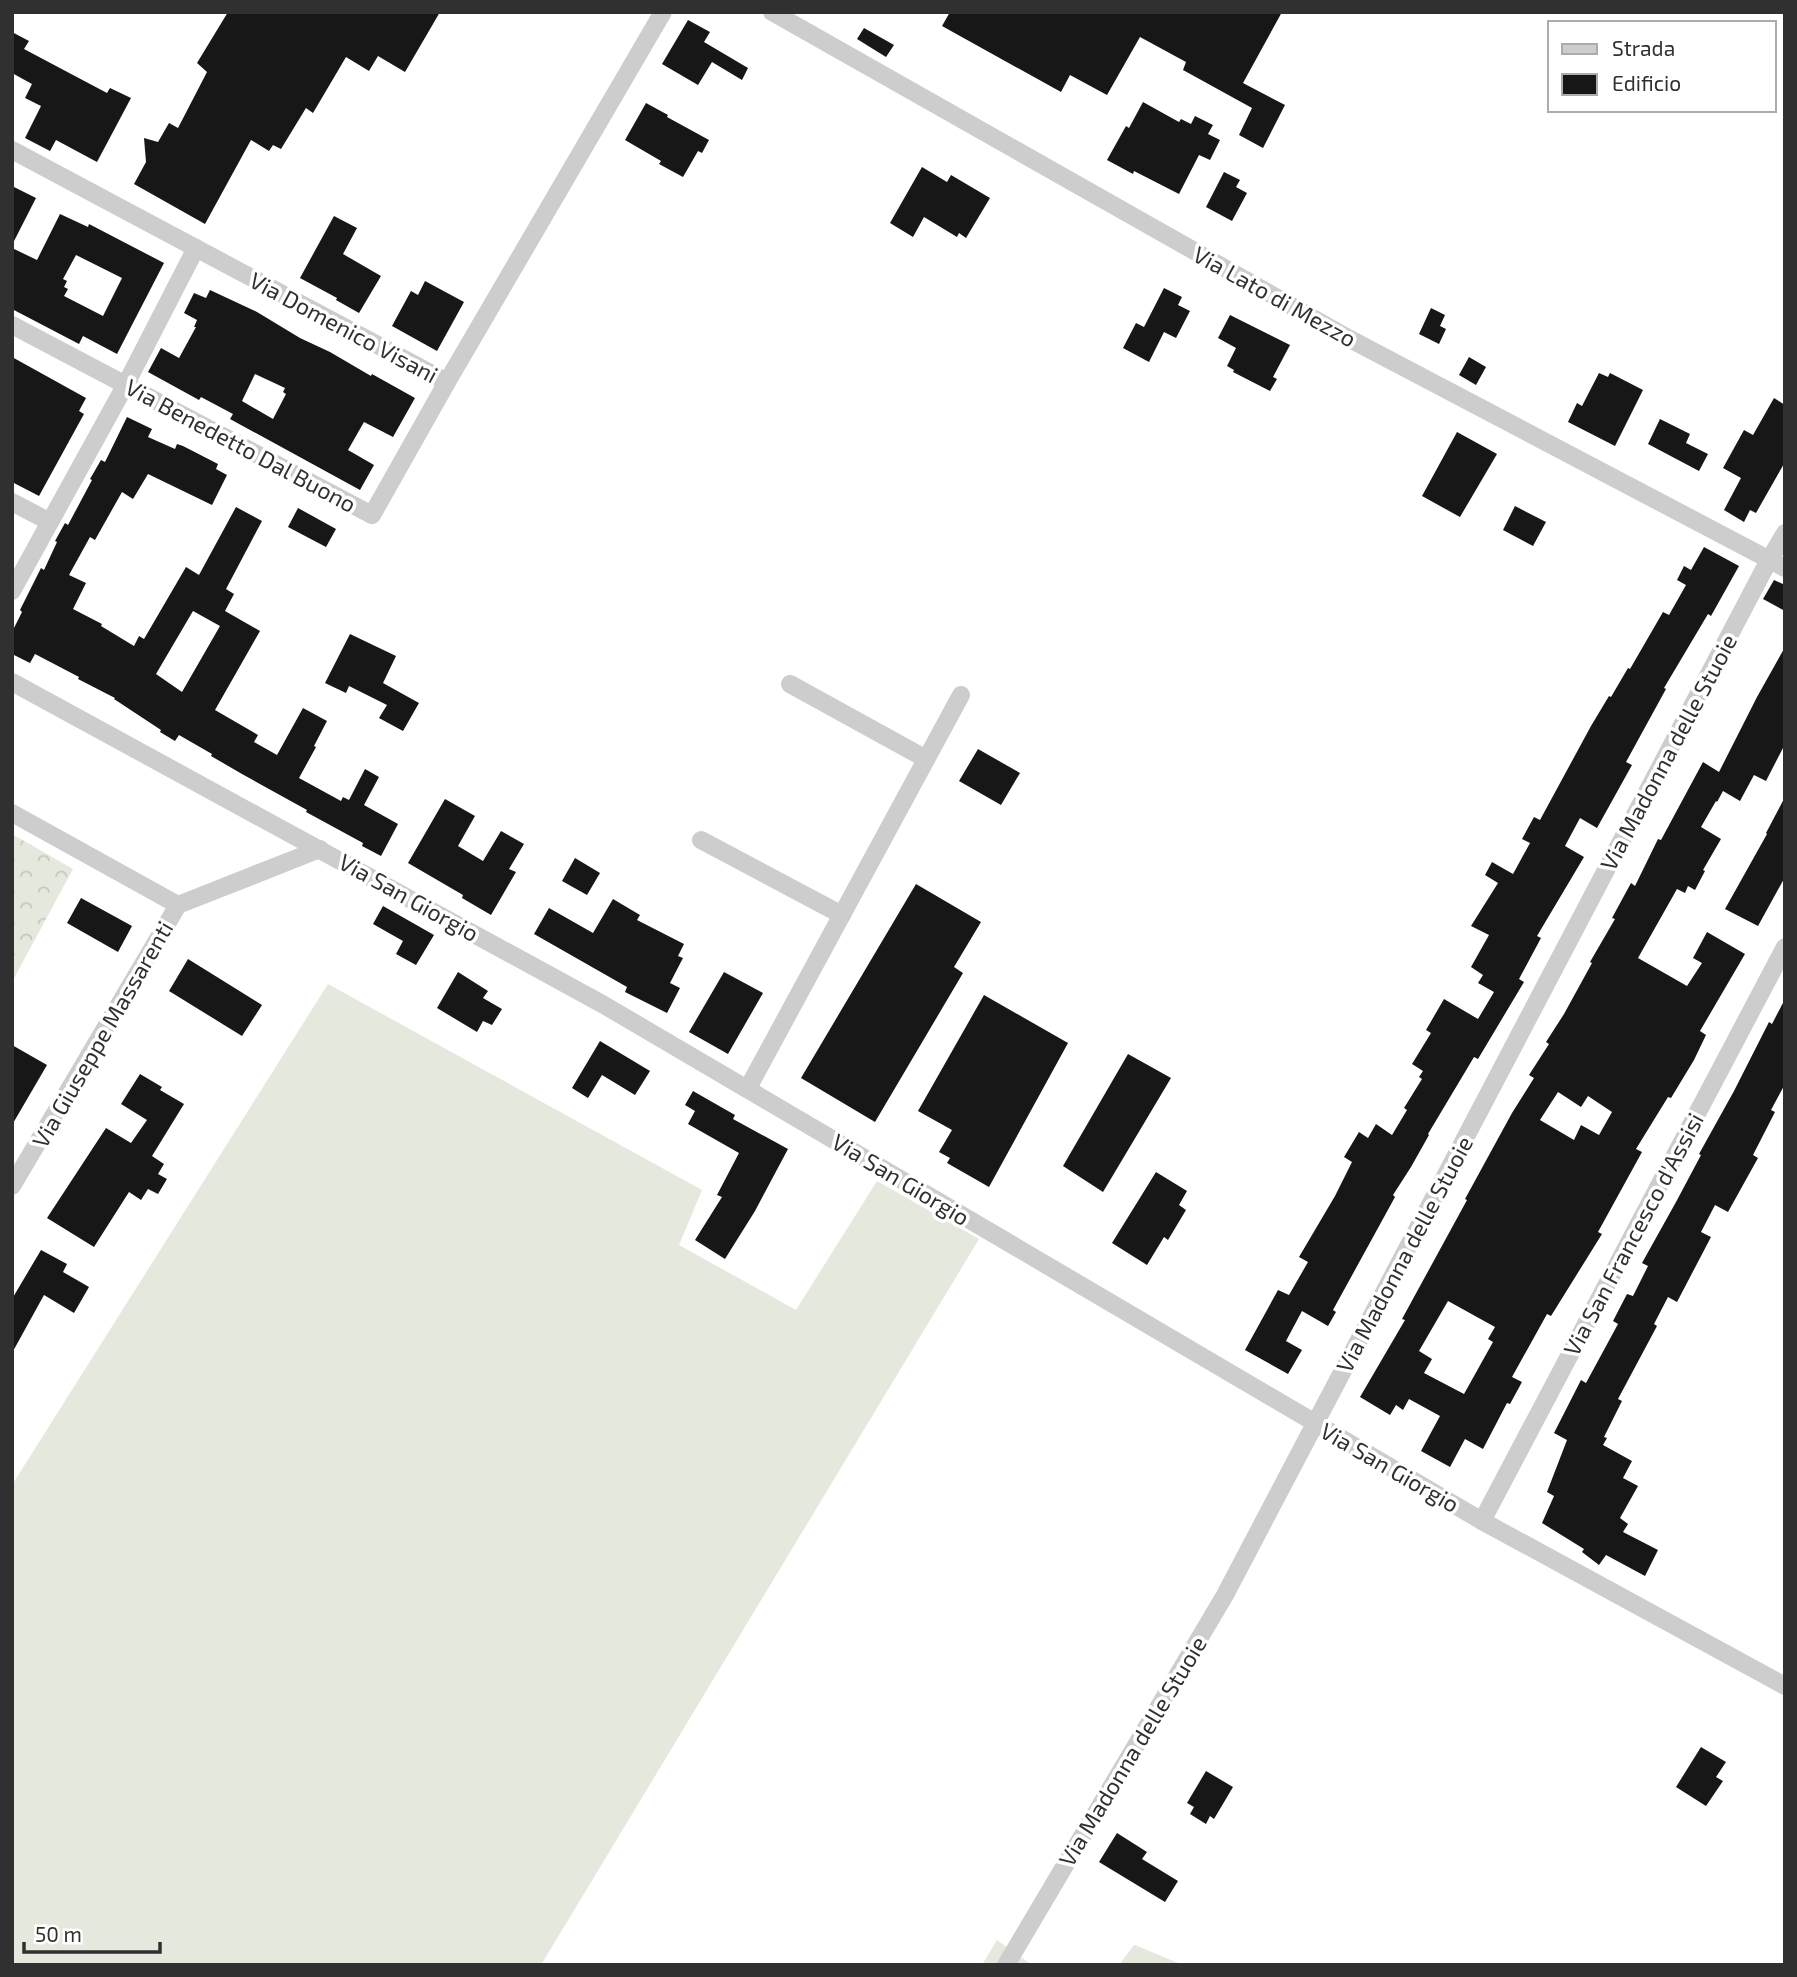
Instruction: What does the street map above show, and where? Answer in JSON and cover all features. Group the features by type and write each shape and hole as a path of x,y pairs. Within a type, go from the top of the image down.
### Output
{"street":[{"name":"Via Domenico Visani","path":"12,150 447,382 663,12"},
{"name":"Via Lato di Mezzo","path":"772,12 1348,338 1777,564"},
{"path":"12,591 126,384 196,248"},
{"name":"Via Benedetto Dal Buono","path":"12,325 372,515 447,382"},
{"path":"12,502 50,522"},
{"name":"Via Madonna delle Stuoie","path":"1006,1965 1225,1595 1777,564 1785,533"},
{"name":"Via San Giorgio","path":"12,682 604,1005 1482,1521 1785,1686"},
{"path":"790,684 926,759"},
{"path":"748,1088 961,695"},
{"path":"12,813 178,905"},
{"path":"702,840 842,915"},
{"name":"Via Giuseppe Massarenti","path":"12,1186 178,905 320,849"},
{"name":"Via San Francesco d'Assisi","path":"1482,1521 1785,947"}],"green space":[{"path":"12,834 73,869 12,982"},
{"path":"328,984 702,1190 679,1245 796,1310 877,1181 979,1239 541,1965 12,1965 12,1485"},
{"path":"997,1940 1032,1965 982,1965"},
{"path":"1135,1945 1183,1965 1119,1965"}],"building":[{"path":"228,12 440,12 405,72 378,56 369,71 346,57 313,113 306,108 281,149 273,145 269,151 251,140 205,224 134,184 146,162 144,138 158,142 169,123 178,128 207,72 197,63"},
{"path":"950,12 1282,12 1243,83 1285,105 1263,148 1239,135 1252,108 1183,70 1186,62 1140,37 1107,95 1070,75 1061,92 942,26"},
{"path":"688,20 710,32 704,42 748,68 742,80 712,62 698,85 662,64"},
{"path":"864,28 894,45 886,57 857,39"},
{"path":"12,32 29,41 24,49 107,93 110,88 131,98 97,162 56,140 50,151 25,138 41,106 25,98 32,84 12,73"},
{"path":"1143,102 1179,122 1181,119 1191,124 1195,116 1213,125 1208,134 1220,140 1210,160 1199,155 1179,194 1107,160"},
{"path":"646,103 709,140 702,153 698,151 683,177 625,140"},
{"path":"922,167 947,182 951,175 990,198 966,238 959,233 957,237 924,217 913,237 890,223"},
{"path":"1224,172 1240,180 1236,187 1247,193 1232,221 1206,207"},
{"path":"12,186 36,198 12,245"},
{"path":"60,214 88,227 89,224 164,263 117,354 83,336 79,344 12,309 12,248 37,260","holes":["76,255 122,278 103,316 64,296 68,289 64,287 67,281 63,279"]},
{"path":"334,216 357,228 343,254 381,276 359,313 300,278"},
{"path":"425,281 464,302 437,351 392,326 411,291 418,295"},
{"path":"1164,288 1182,297 1178,305 1190,311 1176,338 1164,332 1149,362 1123,348 1136,323 1144,327"},
{"path":"210,290 257,312 300,338 415,398 393,437 364,422 348,450 374,465 360,490 230,419 233,414 201,397 199,400 148,372 161,348 179,358 197,320 184,313 194,293 206,298","holes":["255,374 285,388 283,392 286,394 273,419 242,401"]},
{"path":"1431,308 1445,315 1440,326 1446,329 1439,344 1419,334"},
{"path":"1230,315 1290,345 1273,377 1277,379 1270,391 1233,372 1234,370 1227,366 1236,348 1218,338"},
{"path":"12,357 86,398 79,411 84,414 39,496 12,482"},
{"path":"1469,357 1486,367 1476,385 1459,375"},
{"path":"1599,373 1608,377 1610,373 1643,390 1615,446 1568,422 1577,403 1582,406"},
{"path":"1774,398 1785,405 1785,462 1756,513 1750,510 1744,522 1724,510 1741,478 1723,468 1744,430 1753,435"},
{"path":"127,417 152,429 148,437 175,449 177,444 183,446 218,464 216,469 227,475 212,505 148,474 133,499 122,492 95,540 90,537 69,575 86,583 73,609 102,624 101,626 134,646 139,636 144,639 186,567 199,575 236,507 262,521 226,589 234,594 225,611 260,631 215,710 258,735 254,742 277,755 303,708 327,721 299,778 341,801 343,797 349,800 365,769 379,777 364,805 398,824 381,856 179,735 175,741 115,698 78,679 79,677 35,654 30,663 12,654 12,632 22,612 20,610 41,568 44,570 57,542 55,541 65,523 68,525 92,480 90,479 101,460 105,462","holes":["193,611 220,626 182,692 156,674"]},
{"path":"1660,419 1690,434 1686,443 1708,454 1699,471 1648,444"},
{"path":"1457,432 1497,454 1460,517 1422,496"},
{"path":"1515,506 1546,522 1533,546 1503,530"},
{"path":"298,508 336,529 326,547 288,527"},
{"path":"1704,547 1739,566 1711,616 1708,614 1664,688 1666,689 1626,762 1632,765 1597,828 1580,818 1565,846 1584,857 1537,936 1541,938 1519,979 1524,982 1478,1059 1474,1057 1393,1195 1395,1197 1333,1310 1336,1312 1328,1326 1302,1311 1286,1341 1302,1350 1288,1374 1245,1350 1278,1290 1289,1295 1308,1262 1299,1257 1352,1162 1344,1157 1359,1132 1368,1138 1376,1124 1392,1135 1407,1110 1404,1108 1422,1079 1419,1077 1423,1071 1412,1064 1431,1033 1426,1030 1444,999 1478,1019 1494,992 1478,983 1483,975 1471,967 1489,935 1471,926 1498,883 1485,875 1492,862 1513,874 1530,843 1522,839 1534,817 1540,820 1591,726 1628,668 1630,669 1663,612 1669,615 1686,585 1677,580 1684,566 1691,570"},
{"path":"1774,580 1785,585 1785,611 1763,599"},
{"path":"350,634 396,656 383,683 419,703 403,731 379,718 387,705 349,686 346,693 325,683"},
{"path":"1785,647 1785,744 1766,781 1754,775 1740,801 1723,791 1716,801 1701,827 1721,839 1695,890 1688,886 1685,893 1677,889 1638,958 1687,986 1702,963 1693,958 1707,932 1745,954 1700,1031 1706,1035 1694,1060 1636,1149 1642,1152 1598,1232 1602,1234 1551,1316 1547,1314 1512,1377 1522,1382 1510,1404 1507,1403 1483,1449 1465,1439 1450,1467 1421,1451 1440,1416 1409,1399 1403,1410 1396,1405 1390,1415 1360,1397 1405,1320 1402,1319 1467,1200 1465,1199 1534,1078 1529,1075 1549,1044 1546,1042 1592,963 1590,962 1615,919 1612,918 1631,883 1635,886 1658,839 1661,840 1703,762 1719,772","holes":["1558,1092 1581,1107 1588,1096 1612,1112 1599,1135 1581,1125 1574,1140 1540,1120","1448,1301 1495,1327 1488,1339 1493,1342 1464,1394 1424,1373 1432,1359 1419,1351"]},
{"path":"978,749 1020,773 1001,805 959,781"},
{"path":"1785,797 1785,877 1758,926 1725,909"},
{"path":"445,799 475,816 458,846 483,861 501,831 524,844 509,869 516,872 491,915 408,863"},
{"path":"575,858 600,873 587,895 562,881"},
{"path":"916,884 981,922 954,967 963,973 875,1122 801,1078"},
{"path":"81,898 132,926 118,952 67,923"},
{"path":"613,899 640,915 637,920 684,944 678,956 683,958 670,983 680,988 667,1013 625,992 627,987 534,934 549,908 593,933"},
{"path":"383,906 434,935 416,965 396,954 403,941 373,924"},
{"path":"188,959 262,1005 242,1036 169,991"},
{"path":"458,972 488,991 483,998 502,1009 492,1025 483,1021 477,1032 437,1008"},
{"path":"724,972 763,993 728,1054 689,1032"},
{"path":"984,995 1068,1043 989,1187 947,1163 950,1158 939,1152 952,1130 918,1111"},
{"path":"1785,999 1785,1084 1771,1110 1775,1112 1753,1155 1758,1158 1728,1212 1715,1205 1701,1232 1711,1237 1677,1302 1668,1297 1654,1324 1657,1326 1618,1399 1622,1401 1604,1437 1607,1438 1603,1445 1632,1461 1623,1478 1638,1486 1620,1518 1628,1524 1623,1532 1658,1550 1645,1576 1606,1555 1599,1565 1582,1552 1584,1549 1542,1523 1554,1496 1547,1492 1567,1440 1554,1433 1581,1380 1586,1383 1618,1324 1613,1321 1627,1294 1633,1296 1648,1266 1642,1263 1769,1022 1772,1024"},
{"path":"600,1041 650,1071 635,1095 602,1075 588,1098 572,1088"},
{"path":"12,1045 47,1065 12,1125"},
{"path":"1128,1054 1171,1078 1103,1192 1063,1166"},
{"path":"140,1074 184,1104 152,1156 164,1164 158,1174 167,1179 158,1194 148,1189 141,1200 129,1192 94,1247 47,1218 106,1128 131,1143 147,1120 121,1104"},
{"path":"693,1091 735,1115 733,1119 788,1149 755,1211 725,1259 695,1240 722,1197 717,1195 739,1153 688,1124 695,1111 685,1105"},
{"path":"1156,1172 1187,1191 1179,1205 1186,1210 1168,1240 1164,1237 1147,1265 1112,1243"},
{"path":"41,1250 67,1264 63,1272 89,1287 74,1313 44,1295 12,1353 12,1299"},
{"path":"1701,1747 1726,1762 1716,1777 1723,1781 1706,1806 1676,1787"},
{"path":"1206,1771 1233,1787 1214,1819 1210,1816 1206,1824 1190,1814 1194,1807 1187,1803"},
{"path":"1117,1833 1147,1852 1142,1859 1178,1881 1165,1902 1099,1862"}]}
